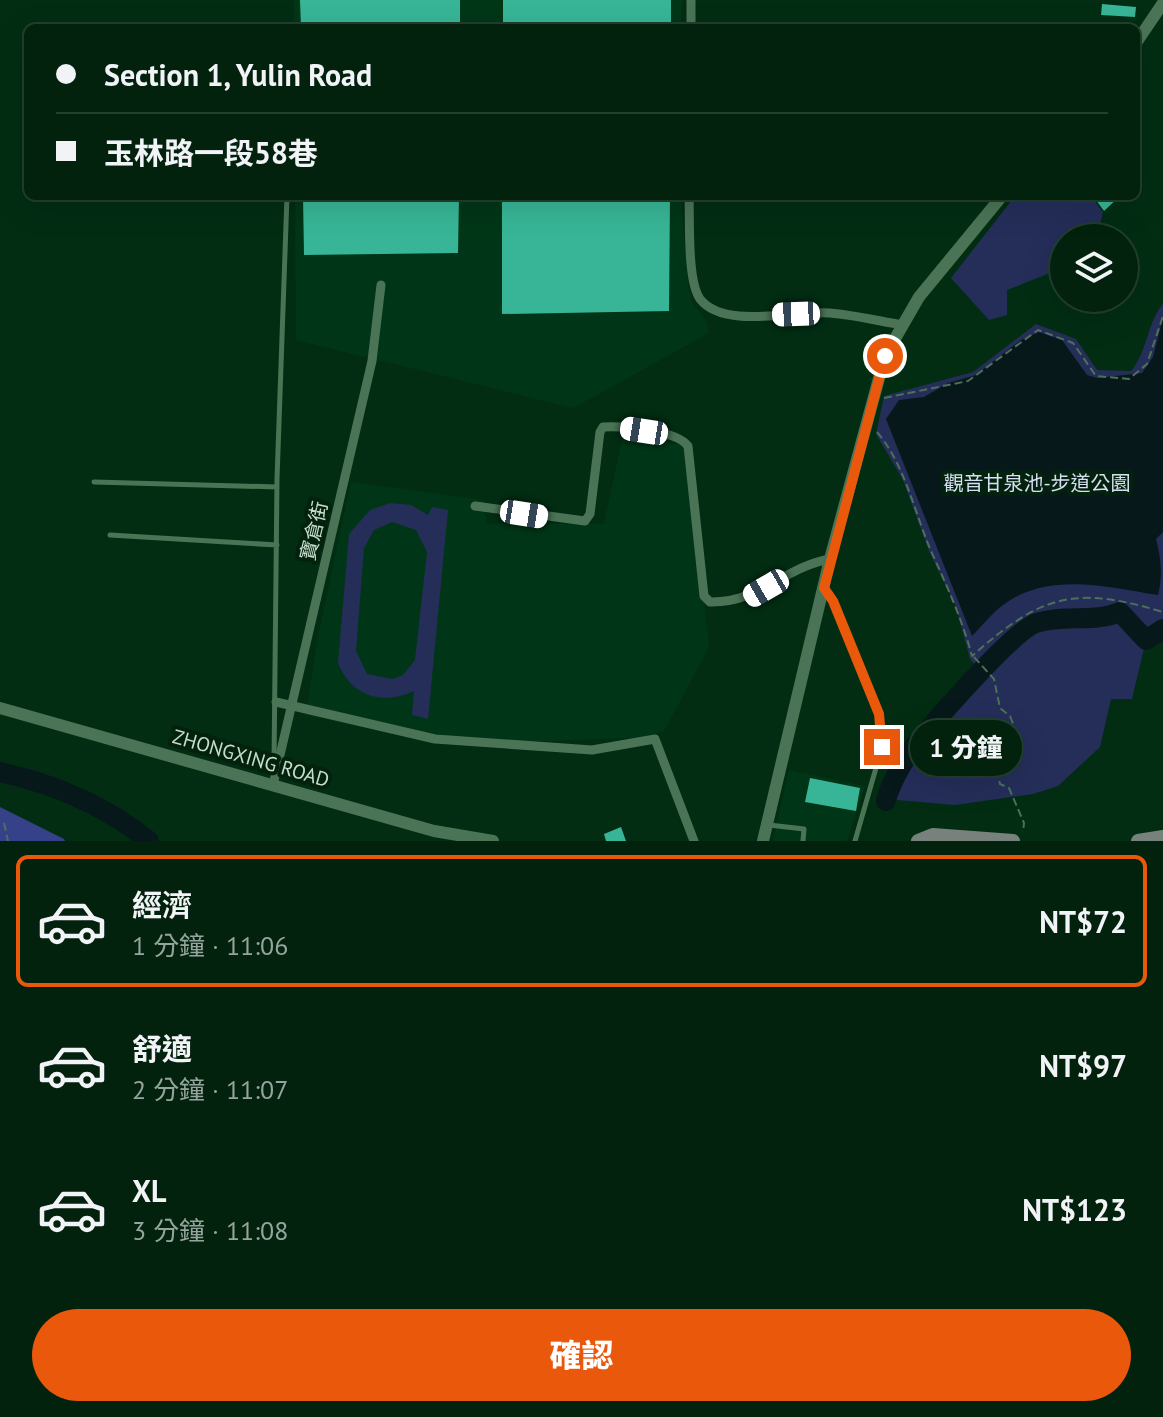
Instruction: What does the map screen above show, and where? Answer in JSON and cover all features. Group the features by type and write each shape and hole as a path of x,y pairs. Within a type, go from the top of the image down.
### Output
{"main road":[{"path":"918,841 933,835 1013,841"},
{"path":"1138,841 1163,837"}],"street":[{"path":"691,0 691,24"},
{"path":"1140,37 1163,3"},
{"path":"689,200 694,278 698,297 711,310 733,316 828,313 903,325"},
{"path":"763,841 830,559 885,356 919,297 999,200"},
{"name":"寶倉街","path":"273,785 372,361 381,285"},
{"path":"475,506 585,521 590,514 600,432 603,427 617,426 680,438 688,446 704,596 710,602 750,598 807,563 830,559"},
{"path":"276,702 435,739 592,750 655,739 694,841"},
{"name":"ZHONGXING ROAD","path":"0,708 273,785 433,836 493,841"}],"lane":[{"path":"273,785 277,487 287,200"},
{"path":"94,482 277,487"},
{"path":"110,535 277,545"},
{"path":"824,588 833,601 879,714 882,747 855,841"},
{"path":"768,824 804,829 803,841"}],"path":[{"path":"888,398 968,381 1038,330 1073,343 1096,376 1129,379 1147,364 1163,316"},
{"path":"867,425 889,448 958,607 972,656 994,679 1000,708 1010,716 1016,731 996,766 1000,784 1009,788 1024,823 1022,841"},
{"path":"972,656 1032,609 1054,602 1098,598 1163,612"},
{"path":"4,823 8,841"}],"shaded area":[{"path":"294,0 682,0 681,24 294,24"},
{"path":"295,200 681,200 688,285 692,302 705,319 709,333 573,408 296,340"},
{"name":"觀音甘泉池-步道公園","path":"1163,317 1163,532 1156,539 1161,567 1158,595 1078,584 1039,588 1020,594 1003,605 972,636 886,419 899,400 924,397 948,383 976,375 1021,340 1039,332 1062,340 1087,375 1097,378 1142,373 1153,357"},
{"path":"622,439 687,445 709,647 664,731 636,738 438,744 306,715 317,642 351,482 484,500 487,524 604,524"},
{"path":"789,770 865,786 847,841 773,841"},
{"path":"0,807 64,839 65,841 0,841"}],"green space":[{"path":"1012,200 1094,200 1103,212 1100,224 1050,224 1050,273 1007,290 1007,315 989,320 951,278"},
{"name":"觀音甘泉池-步道公園","path":"1163,304 1163,635 1145,644 1132,699 1111,699 1100,747 1058,786 1033,794 955,805 886,799 913,748 982,673 970,659 956,607 929,551 903,480 876,434 884,396 973,372 1036,324 1076,339 1097,370 1131,371"},
{"path":"390,503 411,505 428,515 432,507 448,510 428,719 412,715 414,691 390,698 369,695 351,683 338,663 349,534 370,510","holes":["392,522 416,530 427,552 415,660 403,675 392,679 367,674 356,651 364,548 374,530"]}],"building":[{"path":"300,0 460,0 460,24 301,24"},
{"path":"503,0 671,0 671,24 503,24"},
{"path":"1102,4 1136,7 1135,17 1101,15"},
{"path":"303,200 459,200 458,253 304,255"},
{"path":"502,200 670,200 669,311 502,314"},
{"path":"1096,200 1116,200 1104,211"},
{"path":"810,778 860,788 856,811 805,802"},
{"path":"621,827 626,841 606,841 604,834"}],"waterway":[{"path":"886,801 897,773 914,747 973,679 1009,643 1036,623 1120,612 1146,640 1163,629"},
{"path":"0,772 79,798 115,817 149,841"}],"route":[{"path":"882,747 879,714 833,601 824,588 885,356"}]}
